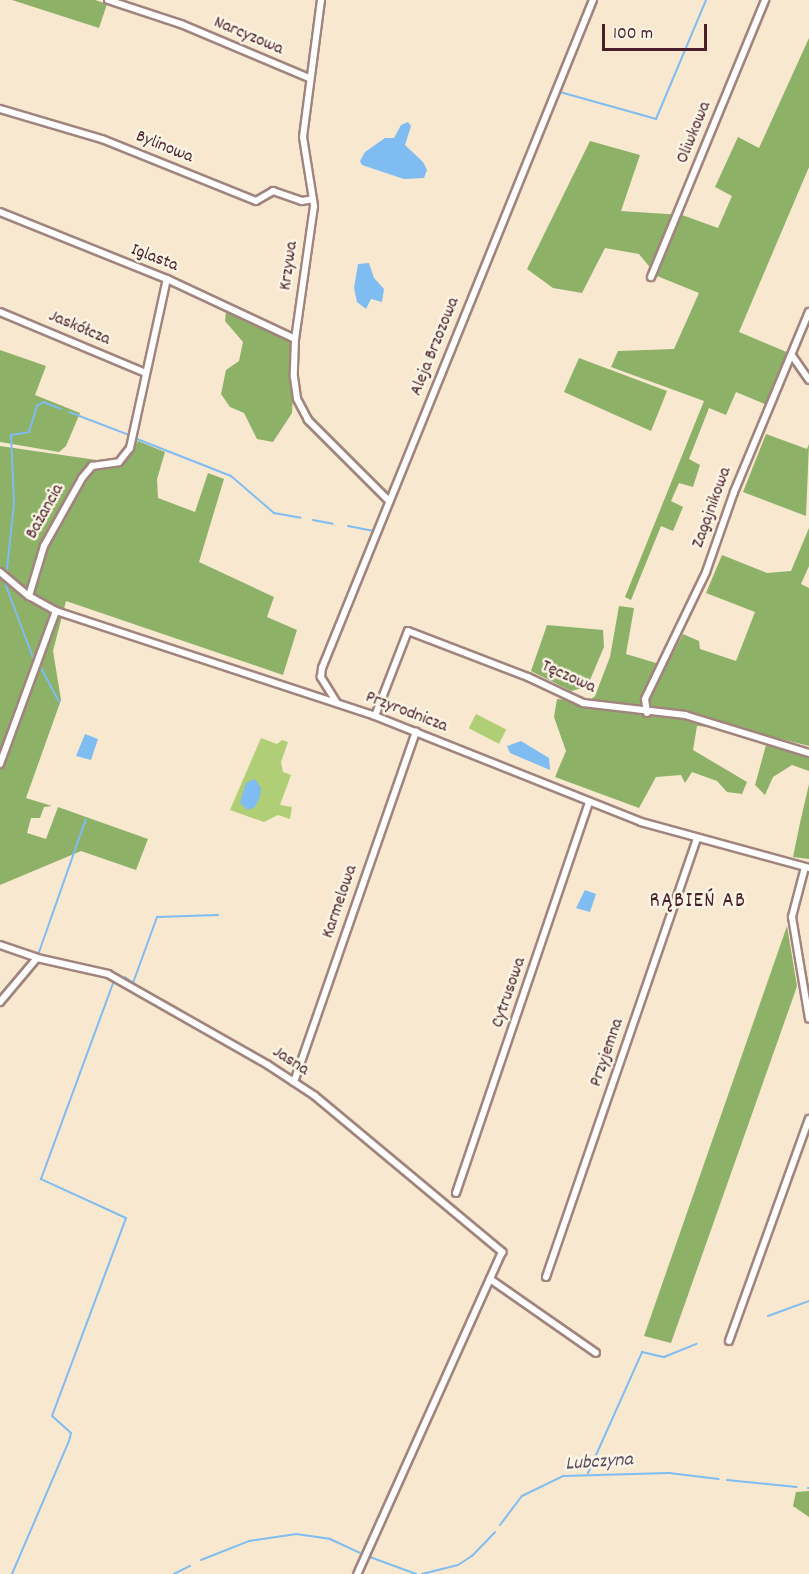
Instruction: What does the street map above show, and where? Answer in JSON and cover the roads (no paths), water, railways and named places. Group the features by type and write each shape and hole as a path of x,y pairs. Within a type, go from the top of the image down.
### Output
{"street":[{"name":"Narcyzowa","path":"108,0 181,24 309,78"},
{"name":"Krzywa","path":"321,0 303,137 313,199 295,339 294,377 303,413 389,501"},
{"name":"Aleja Brzozowa","path":"337,703 321,677 322,668 593,0"},
{"name":"Oliwkowa","path":"651,278 765,0"},
{"name":"Bylinowa","path":"0,109 102,139 256,201 273,191 302,201 313,199"},
{"name":"Iglasta","path":"0,212 167,279 295,339"},
{"path":"146,373 167,279"},
{"name":"Jaskółcza","path":"0,312 146,373"},
{"name":"Zagajnikowa","path":"647,713 645,699 706,572 734,492 793,357 809,312"},
{"path":"793,357 809,380"},
{"name":"Bażancia","path":"29,596 40,554 82,478 92,466 111,465 126,456 130,448 146,373"},
{"name":"Przyrodnicza","path":"0,572 29,596 56,610 375,716 589,803 698,839 807,868"},
{"path":"0,764 56,610"},
{"name":"Tęczowa","path":"375,716 408,631 528,677 584,703 647,713 685,716 809,753"},
{"name":"Karmelowa","path":"294,1082 416,732"},
{"name":"Cytrusowa","path":"456,1193 589,803"},
{"name":"Przyjemna","path":"546,1277 698,839"},
{"path":"807,868 792,917 809,1019"},
{"name":"Jasna","path":"0,945 37,958 119,979 294,1082 502,1252 357,1574"},
{"path":"0,1002 37,958"},
{"path":"729,1341 809,1119"},
{"path":"490,1279 596,1353"}],"water":[{"path":"408,122 411,126 405,145 423,162 427,170 424,178 404,179 362,165 360,161 365,152 385,138 394,138 401,125"},
{"path":"369,263 374,278 384,289 382,302 371,299 366,309 357,302 354,288 358,264"},
{"path":"85,734 98,739 91,760 76,756"},
{"path":"521,741 549,758 550,770 510,753 507,746"},
{"path":"255,779 261,788 260,797 255,807 248,810 240,803 246,783"},
{"path":"585,890 596,894 590,912 576,908"}],"waterway":[{"path":"560,92 656,119 706,0"},
{"path":"7,569 14,503 11,435 29,432 37,406 43,402 61,409"},
{"path":"69,412 129,435"},
{"path":"137,439 231,476 274,513 301,518"},
{"path":"313,520 333,524"},
{"path":"348,526 374,531"},
{"path":"3,578 34,660"},
{"path":"41,668 59,702"},
{"path":"38,955 86,819"},
{"path":"125,977 133,983 157,917 218,915"},
{"path":"46,957 65,960"},
{"path":"73,962 119,975"},
{"path":"12,1574 69,1441 71,1433 52,1416 126,1218 41,1179 114,981"},
{"path":"768,1316 809,1301"},
{"path":"588,1473 642,1352 664,1357 696,1344"},
{"name":"Lubczyna","path":"500,1525 522,1496 563,1476 669,1473 719,1479"},
{"name":"Lubczyna","path":"727,1480 797,1487"},
{"name":"Lubczyna","path":"422,1574 458,1565 472,1556 495,1532"},
{"name":"Lubczyna","path":"201,1560 249,1541 296,1534 330,1539 360,1553"},
{"name":"Lubczyna","path":"370,1557 416,1574"},
{"name":"Lubczyna","path":"174,1574 190,1566"}],"district":[{"name":"RĄBIEŃ AB","path":"698,902"}]}
